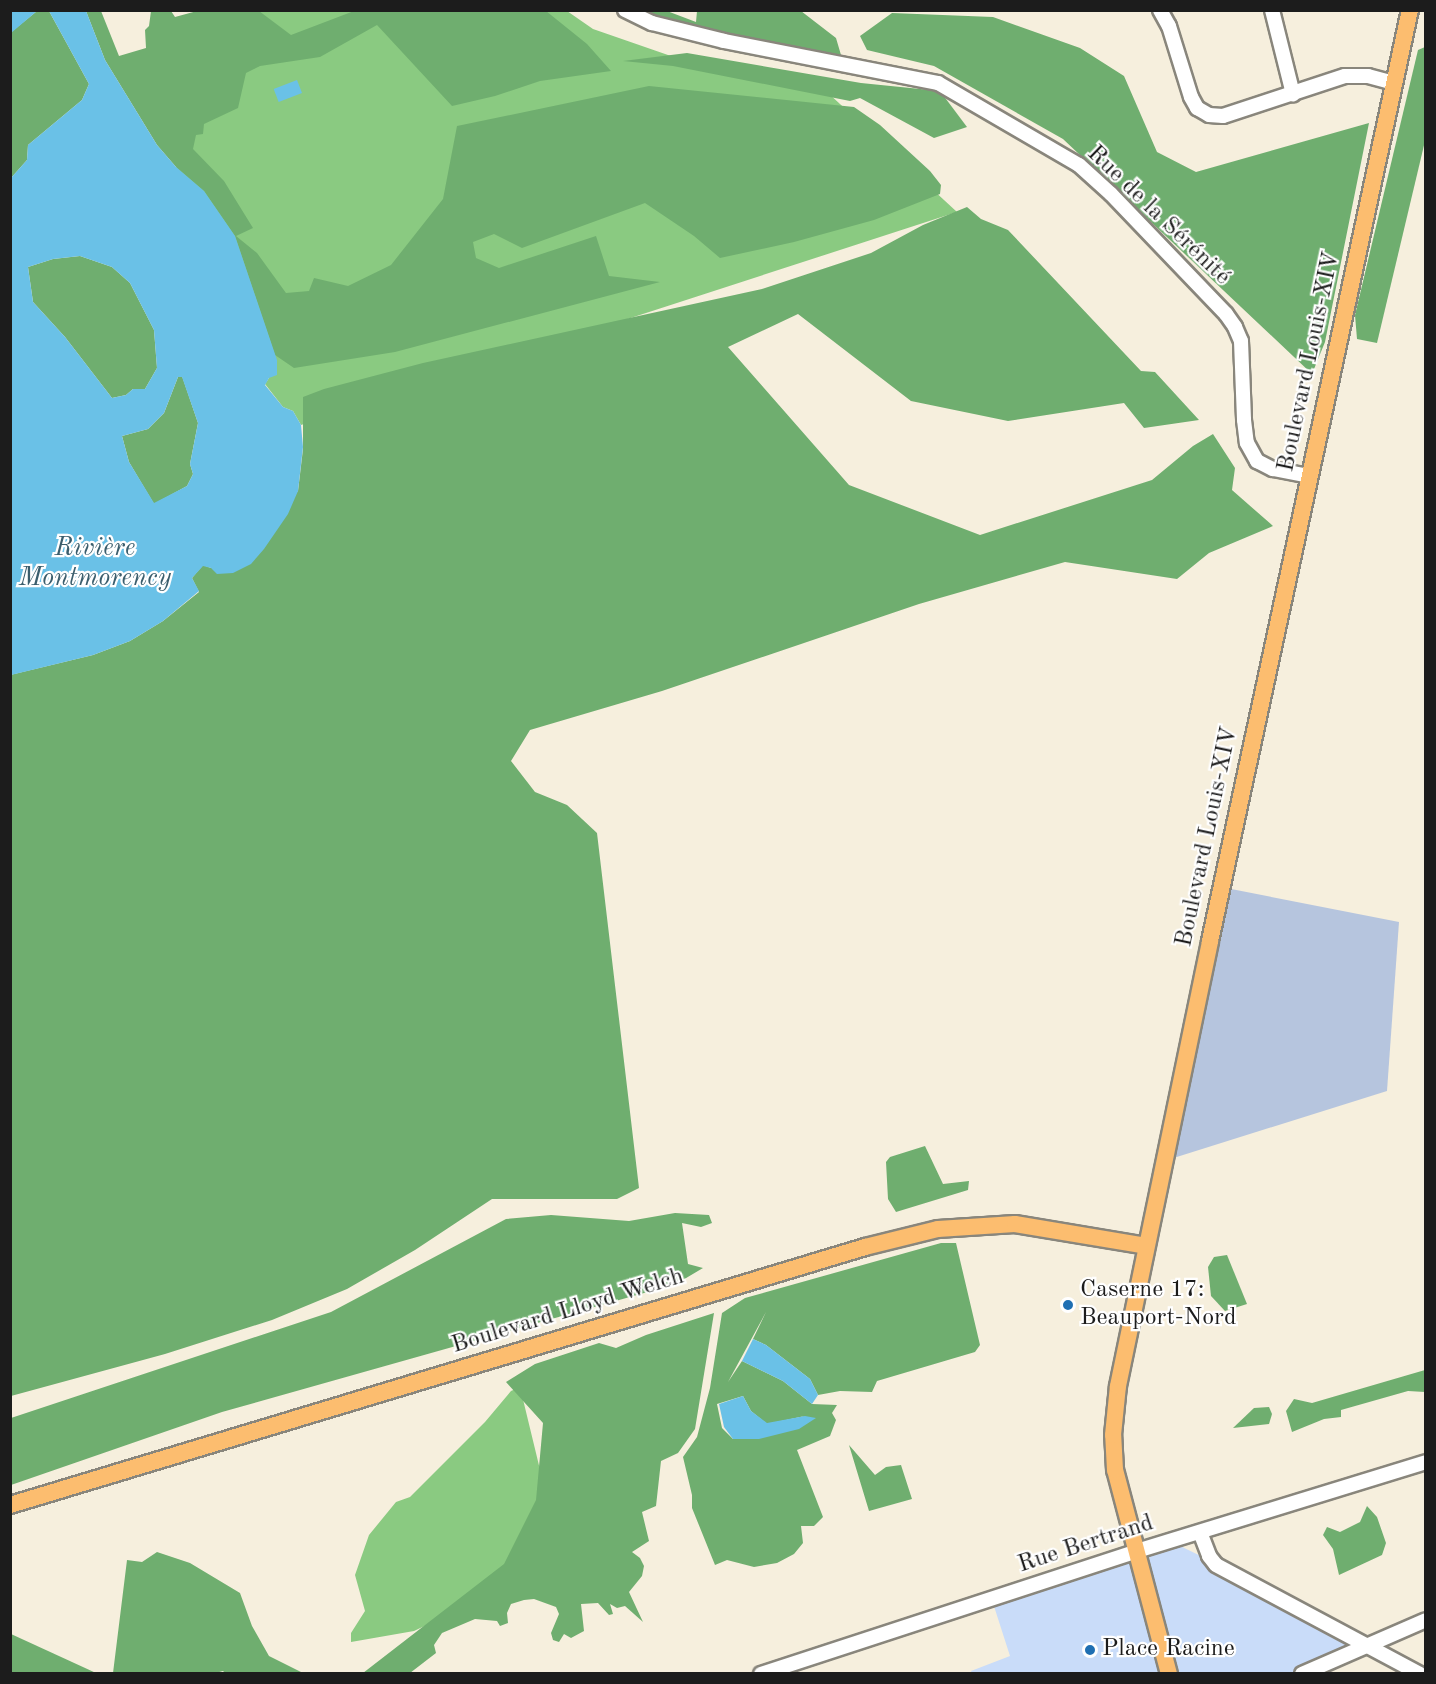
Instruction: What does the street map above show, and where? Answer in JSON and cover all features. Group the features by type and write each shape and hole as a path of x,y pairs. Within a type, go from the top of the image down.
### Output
{"main road":[{"name":"Boulevard Louis-XIV","path":"1169,1674 1115,1470 1113,1435 1118,1386 1410,10"},
{"name":"Boulevard Lloyd Welch","path":"10,1505 866,1247 938,1229 1015,1224 1146,1246"}],"street":[{"name":"Rue de la Sérénité","path":"624,10 652,23 724,41 938,83 1079,165 1111,194 1235,327 1240,341 1245,432 1247,443 1257,461 1273,468 1310,476"},
{"path":"1160,10 1169,26 1197,108 1209,115 1223,116 1345,76 1368,75 1395,83"},
{"path":"1272,10 1293,94"},
{"name":"Rue Bertrand","path":"761,1674 1137,1551 1425,1462"},
{"path":"1200,1532 1205,1550 1216,1566 1420,1674"},
{"path":"1302,1674 1425,1620"}],"shaded area":[{"path":"1221,887 1399,922 1387,1091 1164,1161"},
{"path":"1170,1541 1262,1586 1367,1644 1302,1673 972,1674 971,1671 1010,1656 992,1600"}],"green space":[{"path":"37,11 49,11 89,84 82,100 28,145 27,160 11,178 10,33"},
{"path":"86,11 101,11 119,56 146,48 145,30 149,26 151,11 171,11 175,17 197,11 259,11 291,35 354,11 546,11 587,44 611,71 540,81 495,96 452,106 377,25 320,57 260,66 246,73 238,108 204,124 203,134 196,135 193,149 224,181 253,228 236,236 257,253 286,293 309,291 314,278 348,286 391,265 443,199 457,126 649,86 854,107 880,125 930,171 941,185 940,194 874,220 794,242 720,258 694,236 645,203 522,248 494,234 473,242 476,258 499,268 596,236 609,276 660,282 395,352 294,368 275,355 235,236 204,191 176,167 157,145 105,60"},
{"path":"261,11 567,11 593,29 668,55 726,69 814,80 957,212 301,425 293,411 283,407 265,384 269,378 176,167 217,28"},
{"path":"639,11 667,11 696,22 697,11 801,11 836,38 841,55 656,20"},
{"path":"892,13 993,17 1080,48 1124,76 1157,152 1196,172 1369,123 1325,342 1312,374 1063,139 934,66 867,50 860,36"},
{"path":"1425,47 1425,141 1377,343 1357,339 1355,315 1418,50"},
{"path":"687,53 861,83 940,91 967,127 934,138 860,98 850,101 673,66 623,61"},
{"path":"967,207 981,219 1008,230 1141,371 1155,372 1199,420 1144,428 1124,403 1008,421 911,401 798,314 728,347 849,485 980,535 1152,480 1193,446 1213,434 1235,468 1232,490 1273,526 1209,553 1177,579 1065,562 919,604 662,691 530,730 511,761 535,792 567,805 597,833 639,1188 617,1199 492,1199 415,1250 347,1289 272,1320 165,1354 11,1396 10,675 93,655 130,641 163,621 199,592 192,578 203,565 211,568 298,491 303,449 303,397 324,389 423,363 762,289 871,253 923,225"},
{"path":"80,256 112,267 130,283 154,330 157,368 145,389 133,389 126,395 112,398 65,337 33,302 28,267 53,259"},
{"path":"182,376 198,423 190,464 193,474 187,486 154,504 129,462 122,436 148,429 164,413 178,377"},
{"path":"925,1146 943,1184 969,1181 968,1190 896,1212 888,1199 886,1162 890,1157"},
{"path":"675,1213 709,1215 712,1223 701,1227 682,1223 688,1264 703,1268 676,1284 222,1412 11,1485 11,1418 331,1312 506,1219 551,1215 629,1221"},
{"path":"941,1243 956,1243 980,1345 975,1352 877,1381 872,1392 840,1391 818,1395 810,1379 766,1345 753,1339 766,1312 728,1382 742,1361 783,1381 812,1404 837,1405 832,1413 836,1420 830,1436 797,1450 823,1517 814,1526 801,1526 803,1543 794,1554 777,1563 754,1567 727,1560 715,1565 692,1508 692,1495 683,1457 697,1437 710,1388 722,1313 745,1298","holes":["743,1396 751,1411 767,1424 805,1416 733,1439 722,1428 717,1404"]},
{"path":"1227,1255 1247,1304 1225,1311 1211,1296 1208,1267 1214,1257"},
{"path":"714,1313 695,1429 678,1453 661,1461 656,1506 642,1512 649,1541 632,1552 640,1558 644,1566 642,1576 629,1592 643,1622 625,1606 617,1608 610,1604 613,1614 609,1615 598,1603 581,1604 584,1631 571,1638 564,1634 559,1642 553,1640 551,1633 559,1614 556,1607 534,1599 524,1600 511,1604 507,1613 508,1623 500,1626 497,1621 475,1619 442,1633 434,1645 436,1653 410,1673 363,1673 504,1564 536,1500 543,1423 506,1382 535,1364 599,1343 616,1348 646,1335"},
{"path":"1425,1370 1425,1392 1408,1391 1341,1410 1341,1417 1324,1419 1292,1432 1286,1411 1294,1399 1312,1403"},
{"path":"520,1387 559,1548 450,1614 414,1631 351,1642 351,1633 365,1611 355,1575 369,1535 396,1502 410,1497 485,1422 511,1391"},
{"path":"1269,1407 1272,1414 1269,1424 1233,1428 1254,1408"},
{"path":"849,1445 875,1475 886,1467 901,1465 912,1499 869,1511"},
{"path":"1367,1506 1377,1517 1386,1543 1382,1555 1339,1575 1333,1549 1323,1535 1327,1527 1340,1532 1360,1522"},
{"path":"157,1552 190,1563 240,1593 252,1626 269,1656 303,1673 226,1674 223,1671 212,1674 113,1673 127,1560 142,1562"},
{"path":"11,1634 96,1673 11,1673"}],"water":[{"path":"11,10 37,10 37,11 11,33"},
{"name":"Rivière Montmorency","path":"49,11 86,11 105,60 157,145 176,167 204,191 235,236 277,360 277,375 269,378 265,385 283,407 293,411 301,425 303,447 298,491 288,514 251,564 233,573 217,574 211,568 203,566 192,578 199,591 163,621 130,641 93,655 11,675 11,178 27,160 28,145 82,100 89,84","holes":["80,256 112,267 130,283 154,330 157,368 145,389 133,389 126,395 112,398 65,337 33,302 28,267 53,259","178,377 182,377 198,423 190,464 193,474 187,486 154,503 129,462 122,436 148,429 164,413"]},
{"path":"297,80 302,93 279,102 274,89"},
{"path":"753,1339 766,1345 810,1379 818,1395 812,1404 783,1381 742,1361"},
{"path":"743,1396 751,1411 767,1423 805,1416 816,1418 799,1429 759,1439 733,1439 724,1427 719,1404"}],"place":[{"name":"Caserne 17: Beauport-Nord","path":"1068,1305"},
{"name":"Place Racine","path":"1090,1650"}]}
